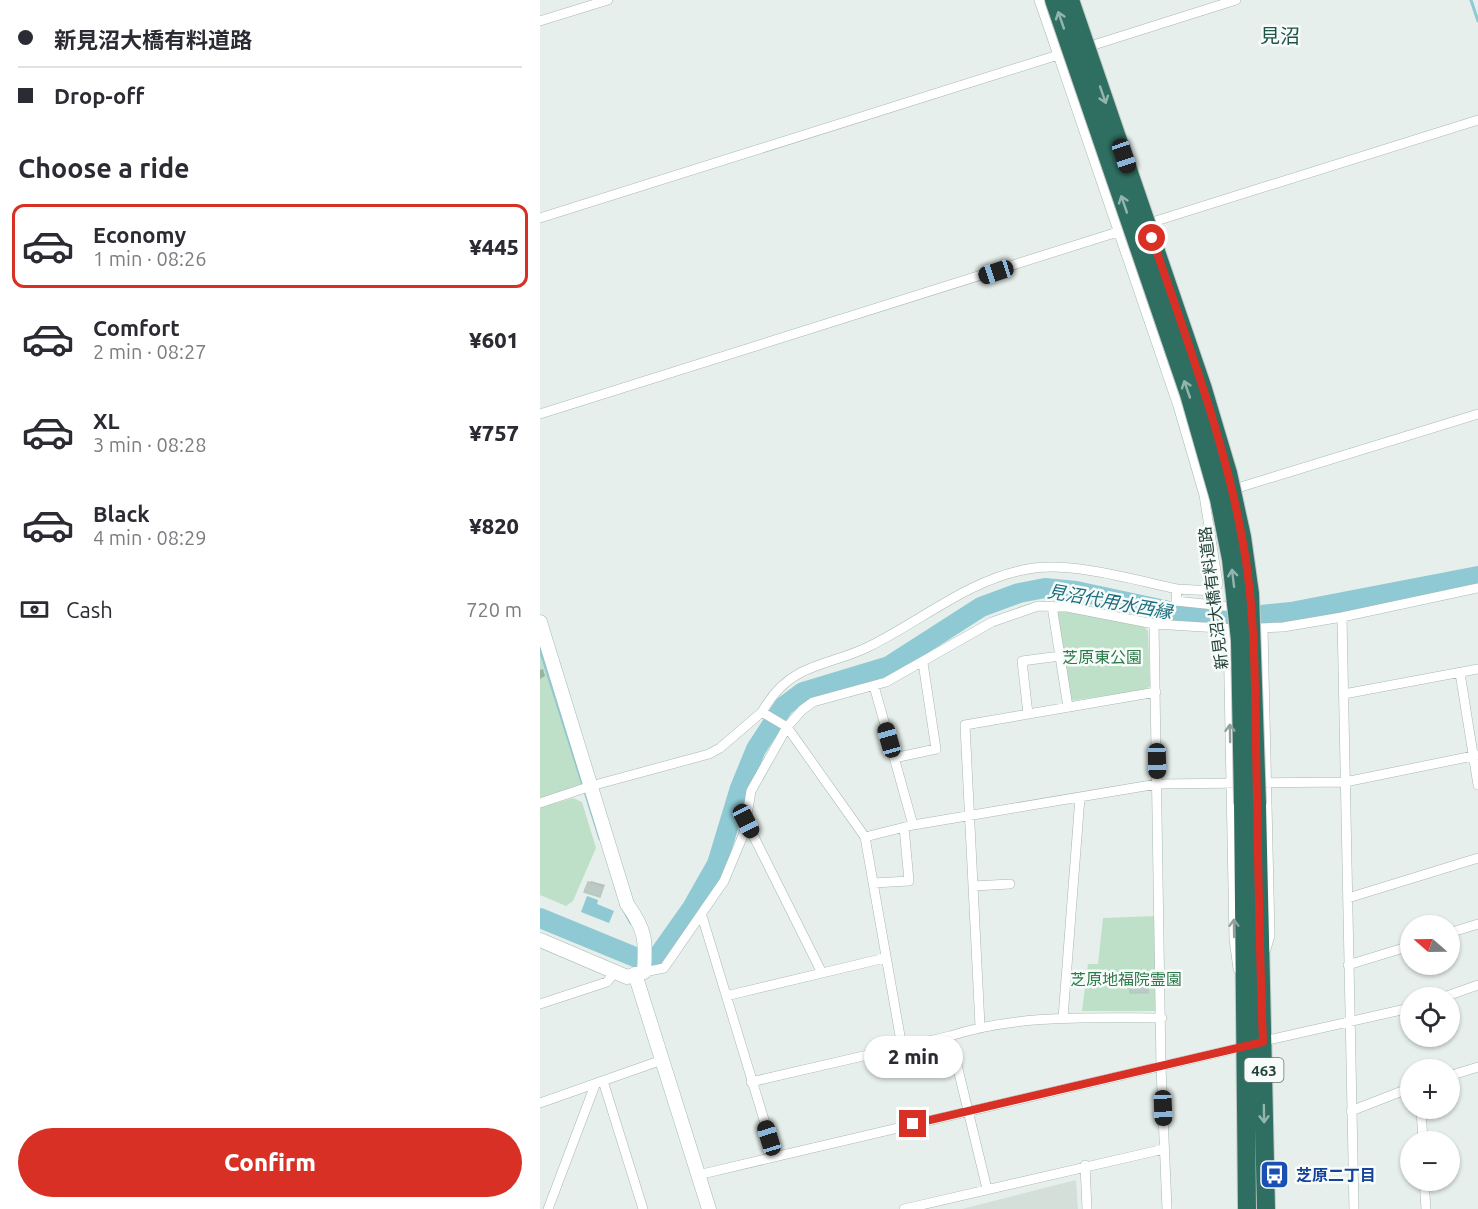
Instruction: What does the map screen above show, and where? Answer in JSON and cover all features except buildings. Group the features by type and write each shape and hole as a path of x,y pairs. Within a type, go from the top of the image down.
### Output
{"highway":[{"name":"新見沼大橋有料道路","path":"1054,0 1189,394 1219,499 1231,559 1240,640 1250,804"},
{"name":"新見沼大橋有料道路","path":"1070,0 1203,389 1228,473 1246,562 1250,594 1251,930"},
{"name":"463","path":"1251,930 1260,954 1266,1209"},
{"name":"463","path":"1246,1209 1244,985 1251,930"}],"street":[{"path":"540,21 609,0"},
{"path":"540,803 591,786 709,754 765,713 782,685 800,673 868,648 940,605 1003,576 1027,569 1066,567 1177,589 1214,591 1216,588 1216,570 1204,500 1178,406 1040,0"},
{"path":"540,218 1236,0"},
{"path":"540,414 1478,120"},
{"path":"1204,500 1478,414"},
{"path":"540,940 627,977 664,968 724,881 744,833 751,791 787,727 802,710 813,702 874,686 923,663 992,622 1038,606 1052,606 1154,624 1232,629 1263,628 1342,617 1478,588"},
{"path":"1177,589 1176,601 1233,607 1231,784 1234,939 1237,966 1244,985"},
{"path":"1052,606 1068,707"},
{"path":"1342,617 1354,1209"},
{"path":"540,622 627,904 642,924 646,935 646,948 640,973 662,1060 709,1209"},
{"path":"1154,624 1161,1067 1167,1209"},
{"path":"1260,954 1268,947 1270,936 1263,628"},
{"path":"1028,714 1022,661 1060,656"},
{"path":"894,758 936,748 923,663"},
{"path":"1344,694 1478,669"},
{"path":"1460,673 1476,755 1478,785"},
{"path":"873,883 909,881 909,826 894,758 874,686"},
{"path":"980,1026 965,724 1156,692"},
{"path":"765,713 787,727 865,837 902,1047"},
{"path":"865,837 909,826 1157,784 1345,782 1476,755"},
{"path":"1063,1018 1080,796"},
{"path":"746,821 822,973"},
{"path":"1348,898 1478,858"},
{"path":"973,886 1010,884"},
{"path":"702,916 775,1156"},
{"path":"1460,930 1478,924"},
{"path":"1348,965 1400,949"},
{"path":"726,996 885,958"},
{"path":"540,1004 608,982 615,972"},
{"path":"1460,991 1478,985"},
{"path":"698,1174 1400,1010"},
{"path":"751,1082 950,1036 980,1026 1063,1018 1162,1018"},
{"path":"950,1036 987,1189"},
{"path":"540,1103 662,1060"},
{"path":"1460,1073 1478,1067"},
{"path":"548,1209 599,1083"},
{"path":"599,1083 643,1209"},
{"path":"1352,1111 1400,1092"},
{"path":"904,1209 1085,1165 1164,1149"},
{"path":"1085,1165 1087,1209"},
{"path":"1424,1191 1425,1209"}],"shaded area":[{"path":"1076,1180 1078,1209 962,1209"}],"green space":[{"name":"芝原東公園","path":"1056,608 1144,627 1148,631 1150,686 1145,690 1069,701"},
{"path":"540,643 584,785 540,799"},
{"path":"573,798 582,802 596,848 573,901 566,906 540,895 540,808"},
{"name":"芝原地福院霊園","path":"1156,916 1159,1007 1155,1011 1082,1011 1088,964 1098,964 1103,918"}],"water":[{"path":"587,896 598,900 597,904 614,911 609,923 581,912"}],"waterway":[{"path":"1471,0 1478,21"},
{"name":"見沼代用水西縁","path":"1261,615 1291,612 1478,576"},
{"name":"見沼代用水西縁","path":"540,918 635,957 649,960 658,956 692,908 717,864 740,788 756,749 784,706 803,692 889,666 981,607 1019,593 1045,588 1076,591 1183,614 1225,617"},
{"path":"540,649 600,839"},
{"path":"621,905 631,923"}],"place":[{"name":"芝原二丁目","path":"1275,1175"}],"district":[{"name":"見沼","path":"1280,35"}],"route":[{"path":"913,1124 1263,1042 1262,978 1258,930 1253,649 1246,562 1236,506 1216,431 1152,238"}]}
